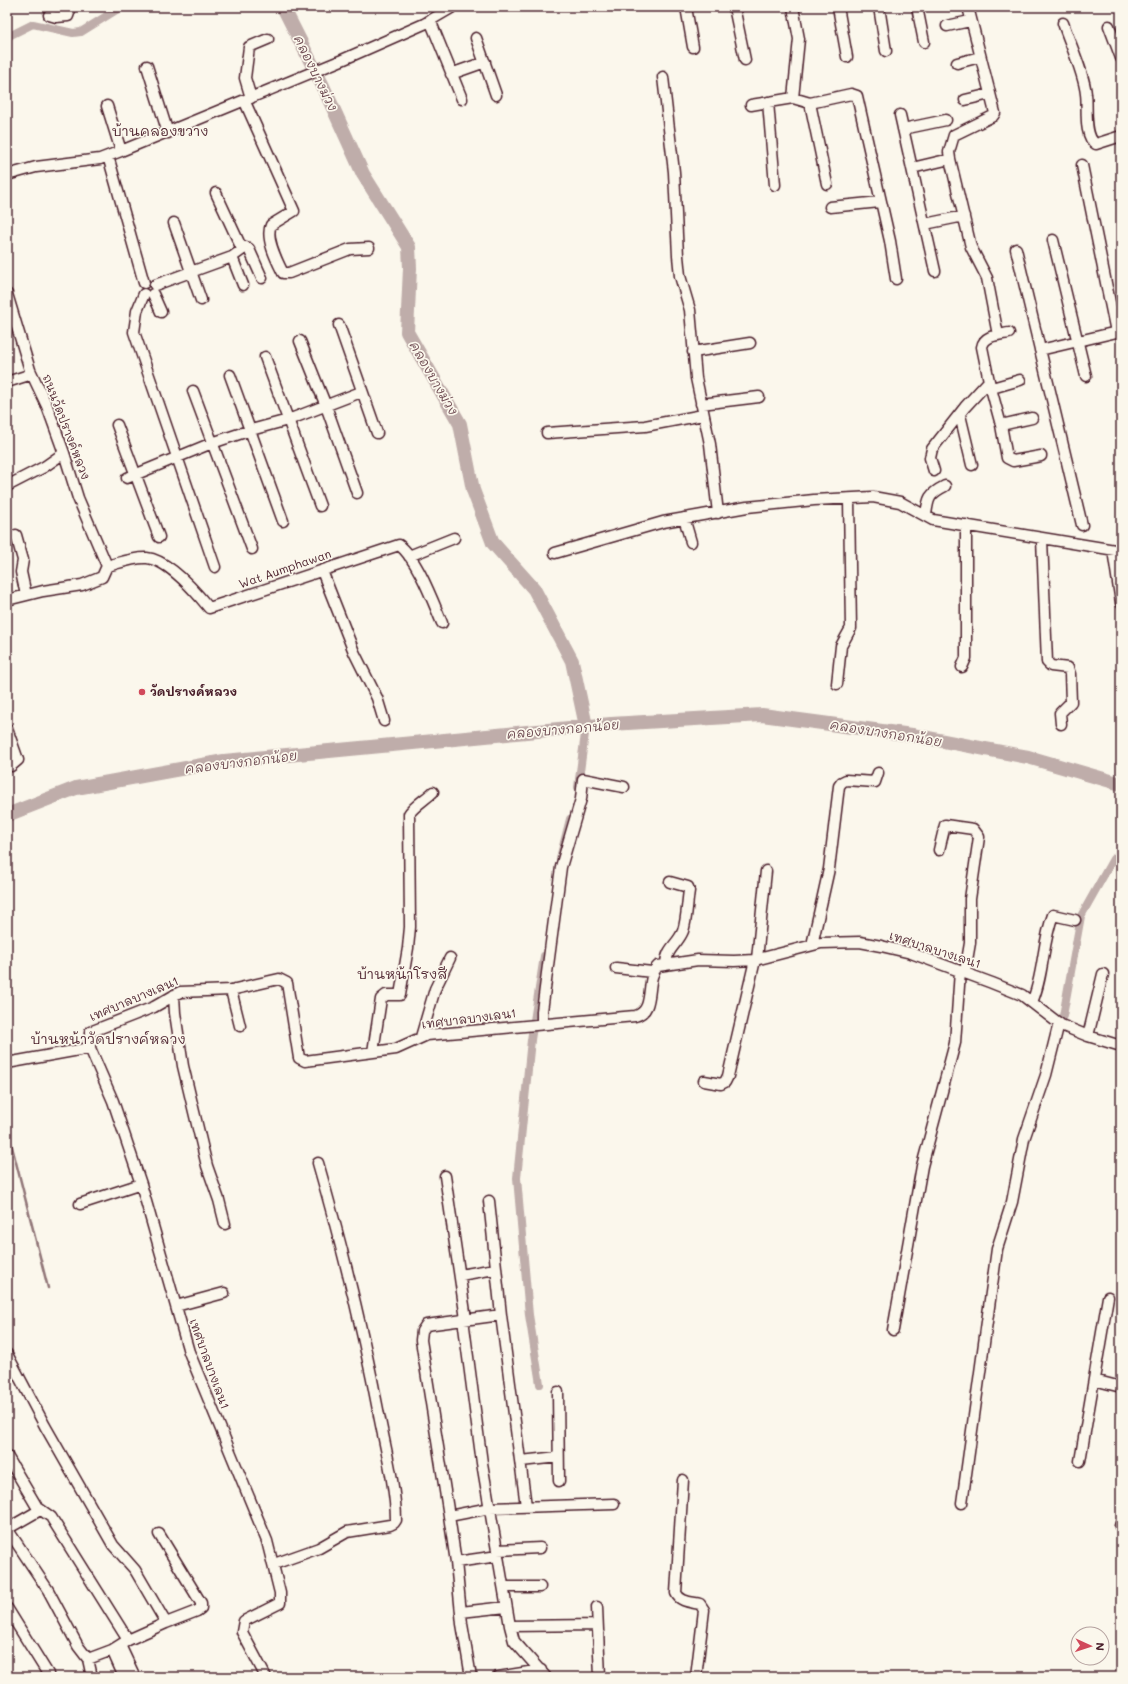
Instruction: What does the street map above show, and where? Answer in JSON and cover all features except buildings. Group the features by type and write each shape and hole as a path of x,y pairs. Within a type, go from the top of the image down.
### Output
{"street":[{"path":"49,15 56,18 68,16 70,10 69,7"},
{"path":"7,175 36,167 108,156 121,152 330,66 430,20 453,7"},
{"path":"686,7 693,47"},
{"path":"734,7 745,60"},
{"path":"793,7 799,39 799,52 793,98"},
{"path":"838,7 847,57"},
{"path":"879,7 886,51"},
{"path":"917,7 924,42"},
{"path":"968,7 970,21 990,94 994,115 954,135 949,152 971,247 987,278 998,335"},
{"path":"430,20 462,99"},
{"path":"948,26 970,21"},
{"path":"1063,23 1085,88 1086,120 1090,138 1096,144 1120,139"},
{"path":"1109,26 1121,58"},
{"path":"476,38 496,95"},
{"path":"268,39 249,47 245,78 248,100 294,211 271,225 269,229 273,248 283,273 289,273 350,250 369,248"},
{"path":"956,63 980,57"},
{"path":"451,74 485,62"},
{"path":"147,66 168,133"},
{"path":"663,77 674,172 680,276 690,310 693,352 703,415 710,444 718,513"},
{"path":"751,105 793,98 810,103 851,94 857,96 890,242 896,279"},
{"path":"965,100 990,94"},
{"path":"768,102 775,185"},
{"path":"810,103 827,184"},
{"path":"107,106 121,152"},
{"path":"900,115 925,224 934,271"},
{"path":"903,129 946,120"},
{"path":"108,156 144,283 142,288 151,291 161,312"},
{"path":"912,168 950,159"},
{"path":"1040,350 1118,331 1082,165"},
{"path":"216,193 242,249"},
{"path":"830,207 880,202"},
{"path":"925,224 964,216"},
{"path":"174,222 190,273 201,300"},
{"path":"1053,240 1086,376"},
{"path":"215,567 134,332 137,311 151,291 190,273 232,257 246,247 249,249 262,278"},
{"path":"1016,249 1082,525"},
{"path":"232,257 243,285"},
{"name":"ถนนวัดปรางค์หลวง","path":"7,294 32,374 64,453 78,498 107,566"},
{"path":"339,325 361,392 377,433"},
{"path":"1009,333 998,335 982,342 990,385 1001,425 1008,460 1013,461 1040,456"},
{"path":"300,340 326,406 357,493"},
{"path":"693,352 750,343"},
{"path":"266,357 320,506"},
{"path":"7,382 32,374"},
{"path":"230,376 283,521"},
{"path":"934,471 930,453 938,440 960,415 990,385 1020,380"},
{"path":"193,391 252,549"},
{"path":"131,476 212,443 288,420 361,392"},
{"path":"701,404 759,397"},
{"path":"547,433 645,426 703,415"},
{"path":"960,415 972,465"},
{"path":"1001,425 1032,418"},
{"path":"117,425 131,476 159,537"},
{"path":"7,486 44,467 64,453"},
{"path":"926,516 929,498 933,492 945,486"},
{"path":"555,553 684,518 784,502 873,497 900,502 933,520 1117,550 1121,603"},
{"path":"837,684 841,646 847,639 851,628 849,499"},
{"path":"684,518 691,542"},
{"path":"962,667 966,658 966,526"},
{"path":"16,535 23,560 21,572 26,595"},
{"path":"409,556 454,538"},
{"path":"1042,538 1047,662 1051,666 1068,668 1070,674 1071,702 1060,713 1061,724"},
{"name":"Wat Aumphawan","path":"107,566 130,560 147,558 165,564 209,608 399,545 407,550 426,585 442,623"},
{"path":"7,600 43,591 82,585 102,577 107,566"},
{"path":"322,571 354,652 377,698 384,721"},
{"path":"7,729 18,760 11,766"},
{"path":"812,945 829,869 839,786 846,780 876,782 878,773"},
{"path":"541,1023 561,867 581,799 583,779 586,778 624,787"},
{"path":"373,1052 380,999 386,995 400,995 408,948 409,814 414,807 422,803 433,792"},
{"path":"892,1330 922,1166 955,1043 962,971 970,943 970,899 979,837 973,829 944,824 939,850"},
{"path":"704,1081 721,1084 725,1082 728,1076 756,959 766,871"},
{"path":"666,964 667,954 680,937 684,928 689,891 688,887 670,882"},
{"path":"1032,1002 1040,974 1047,935 1053,915 1076,920"},
{"name":"เทศบาลบางเลน1","path":"266,1677 242,1632 242,1626 244,1622 280,1603 280,1593 274,1564 255,1511 222,1435 189,1352 141,1184 113,1101 90,1048 90,1032 160,1004 180,992 198,990 231,990 275,980 284,981 287,984 299,1058 302,1061 396,1049 421,1037 541,1023 640,1015 647,1007 652,972 658,966 698,960 734,961 756,959 812,945 860,942 911,953 962,971 1022,995 1060,1024 1088,1036 1121,1046"},
{"path":"421,1037 437,985 450,958"},
{"path":"616,968 652,972"},
{"path":"1088,1036 1102,974"},
{"path":"231,990 240,1026"},
{"path":"173,996 183,1066 207,1166 219,1200 225,1224"},
{"path":"962,1503 997,1249 1012,1202 1024,1139 1046,1075 1060,1024"},
{"path":"9,1062 90,1048"},
{"path":"274,1564 319,1548 347,1532 390,1525 396,1520 387,1456 364,1339 342,1250 318,1163"},
{"path":"445,1176 460,1275 464,1319 490,1508 504,1587 506,1607 514,1641 520,1650 544,1674"},
{"path":"80,1204 141,1184"},
{"path":"489,1201 495,1269 526,1506"},
{"path":"460,1275 495,1269"},
{"path":"176,1306 224,1293"},
{"path":"1080,1461 1108,1296"},
{"path":"471,1677 461,1612 456,1562 421,1340 422,1331 426,1325 501,1314"},
{"path":"7,1354 45,1426 113,1545 135,1570 166,1623"},
{"path":"1094,1380 1121,1386"},
{"path":"558,1392 559,1481"},
{"path":"7,1456 40,1510 51,1517 120,1645 135,1677"},
{"path":"521,1461 558,1458"},
{"path":"684,1480 676,1593 682,1600 700,1604 704,1610 696,1677"},
{"path":"449,1516 490,1508 614,1504"},
{"path":"40,1510 8,1529 48,1590 78,1646 88,1659 92,1677"},
{"path":"88,1659 166,1623 196,1612 201,1608 201,1603 159,1534"},
{"path":"456,1562 498,1553 540,1548"},
{"path":"504,1587 540,1587"},
{"path":"461,1612 506,1607"},
{"path":"7,1608 32,1647 48,1674 48,1677"},
{"path":"597,1608 600,1677"},
{"path":"510,1626 597,1625"},
{"path":"120,1645 124,1677"},
{"path":"498,1677 544,1674"}],"waterway":[{"path":"7,37 33,24 73,33 81,32 121,7"},
{"name":"คลองบางม่วง","path":"283,7 323,86 363,174 409,247 410,268 407,332 460,424 473,490 493,543 534,589 572,661 586,726"},
{"name":"คลองบางกอกน้อย","path":"7,815 76,788 224,761 611,724 762,715 912,735 1028,757 1121,784"},
{"path":"578,787 586,726"},
{"path":"560,858 570,819"},
{"path":"1063,1016 1081,916 1113,859 1121,854"},
{"path":"540,1384 529,1315 517,1178 531,1040 544,956"},
{"path":"7,1127 48,1288"}],"place":[{"name":"วัดปรางค์หลวง","path":"142,692"}],"district":[{"name":"บ้านคลองขวาง","path":"160,131"},
{"name":"บ้านหน้าโรงสี","path":"402,974"},
{"name":"บ้านหน้าวัดปรางค์หลวง","path":"108,1039"}]}
